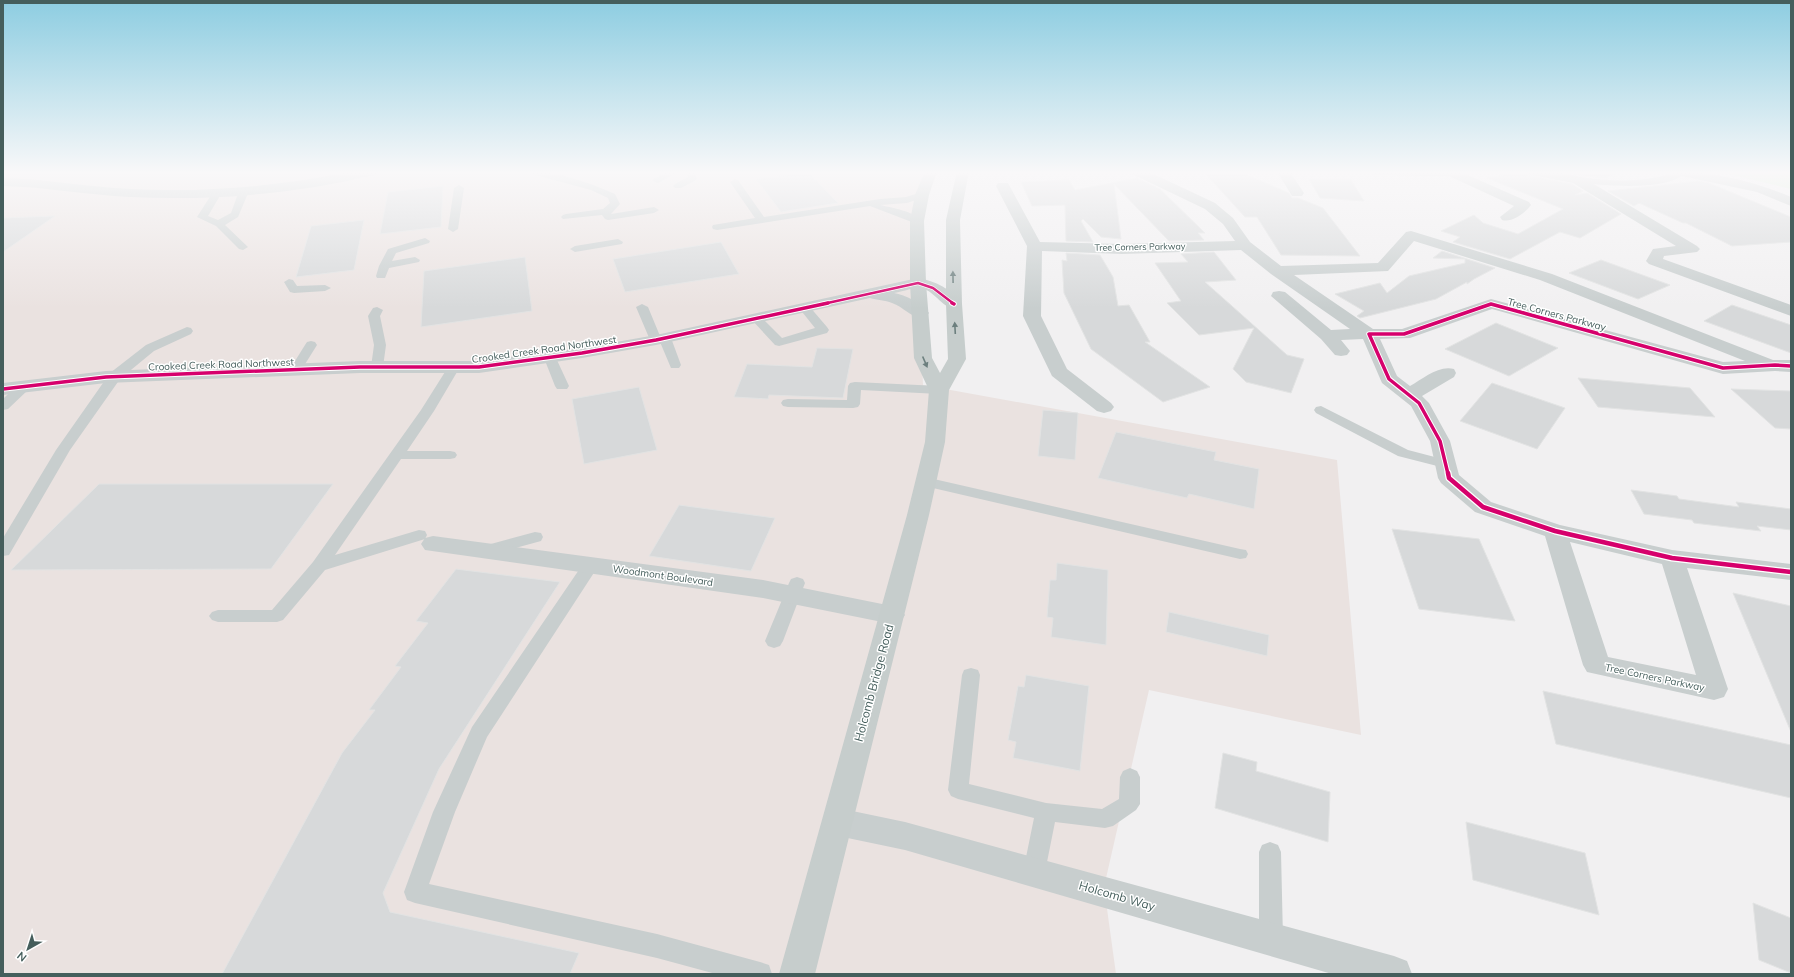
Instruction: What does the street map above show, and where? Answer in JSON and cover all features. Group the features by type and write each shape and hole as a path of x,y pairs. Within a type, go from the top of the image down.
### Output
{"main road":[{"path":"918,217 918,283 923,358 939,390"},
{"name":"Holcomb Bridge Road","path":"797,974 918,515 935,442 939,390 957,359 954,304 954,217"}],"street":[{"path":"1019,217 1035,246 1032,316 1059,372 1104,407"},
{"path":"1223,217 1228,221 1245,245 1277,271 1369,334 1390,379 1419,404 1440,441 1449,478 1483,507 1555,532 1672,558 1791,572"},
{"path":"1638,217 1692,249 1658,252 1654,261 1791,311"},
{"name":"Tree Corners Parkway","path":"1277,271 1382,268 1410,235 1546,277 1782,366"},
{"name":"Tree Corners Parkway","path":"1035,246 1122,249 1245,245"},
{"name":"Crooked Creek Road Northwest","path":"3,390 115,376 296,369 479,367 550,358 660,339 918,283 928,284 938,289 954,304"},
{"name":"Crooked Creek Road Northwest","path":"867,293 898,299 920,313"},
{"path":"1279,296 1327,335 1341,351"},
{"name":"Tree Corners Parkway","path":"1327,335 1404,334 1491,304 1723,368 1782,366"},
{"path":"1409,395 1447,373"},
{"name":"Tree Corners Parkway","path":"1555,532 1597,664 1714,689 1672,558"},
{"name":"Woodmont Boulevard","path":"420,536 485,551 763,589 794,589 892,615"},
{"name":"Holcomb Way","path":"838,822 905,836 1394,974"}],"lane":[{"path":"202,217 219,224 243,247"},
{"path":"219,224 231,217"},
{"path":"454,229 456,217"},
{"path":"759,217 761,220"},
{"path":"717,227 761,220 796,217"},
{"path":"907,217 917,222"},
{"path":"415,260 383,271 392,251 425,241"},
{"path":"575,249 618,242"},
{"path":"290,282 294,290 325,288"},
{"path":"642,307 675,365"},
{"path":"757,319 778,342 823,330 804,308"},
{"path":"377,310 374,316 380,345 377,367"},
{"path":"3,551 63,450 115,376 150,348 187,331"},
{"path":"296,369 311,345"},
{"path":"550,358 562,386"},
{"path":"218,616 277,616 319,566 427,411 454,367"},
{"path":"788,402 853,404 855,386 939,390"},
{"path":"3,406 23,387"},
{"path":"1321,410 1403,452 1445,464"},
{"path":"396,455 450,455"},
{"path":"925,482 1240,554"},
{"path":"319,566 420,536"},
{"path":"485,551 535,537"},
{"path":"591,565 479,733 444,812 415,892 657,946 760,974"},
{"path":"774,641 794,589"},
{"path":"971,675 958,790 1046,812 1105,819 1129,804 1130,776"},
{"path":"1034,872 1046,812"},
{"path":"1270,852 1271,939"}],"shaded area":[{"path":"3,217 923,217 918,275 923,385 1337,460 1361,735 1149,690 1104,887 1116,974 3,974"}],"building":[{"path":"40,217 54,217 3,252 3,218"},
{"path":"383,217 442,217 441,227 380,234"},
{"path":"1065,217 1118,217 1121,239 1101,237 1083,219 1081,221 1093,242 1066,241"},
{"path":"1145,217 1188,217 1205,233 1198,233 1204,240 1169,241"},
{"path":"1245,217 1330,217 1360,256 1281,255 1257,217"},
{"path":"1471,217 1476,217 1483,223 1518,234 1549,217 1617,217 1580,238 1560,232 1510,259 1453,242 1460,237 1441,231"},
{"path":"1669,217 1790,217 1791,242 1732,246 1686,223"},
{"path":"364,220 354,270 296,277 311,226"},
{"path":"721,242 739,274 625,292 613,259"},
{"path":"1442,251 1495,268 1436,299 1360,318 1357,316 1364,311 1335,294 1380,283 1387,293 1409,276 1465,263 1465,259 1433,258"},
{"path":"1214,252 1236,280 1205,282 1287,355 1304,359 1291,393 1246,382 1233,369 1254,328 1199,335 1167,303 1181,301 1155,263 1188,262 1181,254"},
{"path":"1066,253 1100,255 1113,277 1118,306 1129,305 1150,342 1145,342 1210,387 1163,402 1091,349 1064,293 1062,260 1067,261"},
{"path":"525,257 532,311 421,327 424,271"},
{"path":"1601,260 1670,285 1638,299 1569,273"},
{"path":"1732,305 1791,325 1791,353 1704,321"},
{"path":"1496,323 1558,348 1509,376 1445,349"},
{"path":"817,348 853,349 843,398 769,395 768,399 734,397 747,364 812,367"},
{"path":"1578,378 1690,388 1715,417 1598,407"},
{"path":"1492,383 1565,408 1537,449 1460,421"},
{"path":"639,387 657,450 584,464 572,399"},
{"path":"1731,389 1791,391 1791,429 1775,428"},
{"path":"1043,410 1078,413 1075,460 1038,456"},
{"path":"1116,432 1216,452 1214,460 1259,469 1254,509 1189,494 1187,498 1098,478"},
{"path":"99,484 333,484 271,569 11,570"},
{"path":"1631,490 1677,496 1679,499 1739,507 1736,502 1791,509 1791,530 1757,526 1761,531 1694,523 1692,520 1644,514"},
{"path":"679,505 775,518 751,571 649,556"},
{"path":"1392,529 1479,539 1515,621 1419,609"},
{"path":"1057,563 1108,570 1106,645 1051,637 1053,618 1047,617 1050,580 1056,580"},
{"path":"456,569 560,582 439,769 383,893 390,912 579,953 570,974 222,974 342,753 375,710 369,710 401,667 395,666 428,623 416,621"},
{"path":"1733,593 1791,606 1791,732"},
{"path":"1169,612 1269,635 1267,656 1166,632"},
{"path":"1026,675 1089,686 1080,771 1013,758 1016,742 1008,740 1018,686 1024,687"},
{"path":"1543,691 1791,745 1791,798 1556,744"},
{"path":"1223,753 1257,762 1256,771 1330,792 1328,842 1215,808"},
{"path":"1466,822 1585,853 1599,915 1473,880"},
{"path":"1753,903 1791,918 1791,973 1759,960"}],"cycle path":[{"path":"3,389 106,377 360,367 479,367 582,353 656,340 918,283 929,286 942,293 954,304"},
{"path":"1791,366 1775,365 1723,368 1491,304 1404,334 1369,334 1389,379 1419,403 1440,441 1449,478 1483,507 1555,531 1672,558 1791,572"}]}
